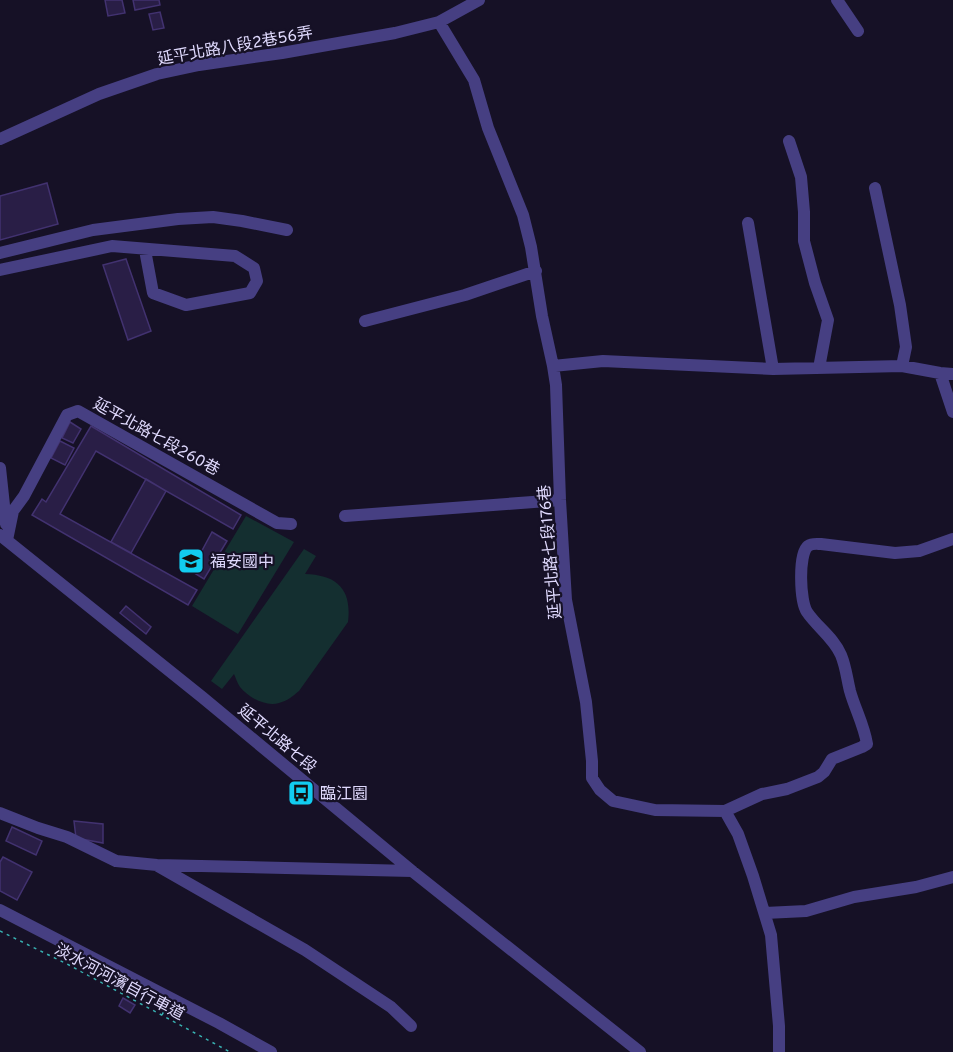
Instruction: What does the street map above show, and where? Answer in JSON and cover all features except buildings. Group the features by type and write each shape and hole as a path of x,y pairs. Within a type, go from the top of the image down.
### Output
{"street":[{"name":"延平北路八段2巷56弄","path":"0,139 99,94 157,74 395,33 439,22 479,0"},
{"path":"837,0 858,30"},
{"name":"延平北路七段176巷","path":"439,22 474,80 488,128 523,215 536,271 542,316 556,385 566,600 586,702 592,778 600,790 613,801 655,810 725,811"},
{"path":"789,141 801,177 804,241 828,320 819,368"},
{"path":"875,188 900,305 906,347 902,366"},
{"path":"0,253 93,230 177,219 213,217 243,220 287,230"},
{"path":"748,223 773,369"},
{"path":"0,270 112,246 235,256 254,268 257,281 250,293 186,305 153,293 145,250"},
{"path":"365,321 465,295 536,271"},
{"path":"553,366 603,361 773,369 902,366 953,374"},
{"path":"940,373 953,412"},
{"name":"延平北路七段260巷","path":"4,537 13,511 24,496 67,415 78,411 277,523 291,524"},
{"path":"0,468 4,537"},
{"path":"345,516 560,500"},
{"name":"延平北路七段","path":"4,537 412,871 640,1052"},
{"path":"779,1052 771,935 738,834 725,811 762,794 787,789 818,777 832,759 867,744 850,691 845,663 824,629 807,613 803,603 801,592 804,551 808,545 814,543 895,553 919,551 953,539"},
{"path":"0,813 68,837 116,861 157,865 412,871"},
{"path":"157,865 305,950 391,1007 411,1026"},
{"path":"765,913 806,911 854,897 916,887 953,876"},
{"path":"0,910 271,1052"}],"path":[{"name":"淡水河河濱自行車道","path":"0,931 69,965 230,1052"}],"green space":[{"path":"246,516 294,542 238,634 192,606"},
{"path":"304,549 316,556 305,574 326,577 340,586 345,593 349,611 348,622 299,691 287,700 268,704 257,700 240,687 234,674 222,689 211,681"}],"place":[{"name":"福安國中","path":"191,561"},
{"name":"臨江園","path":"301,793"}]}
